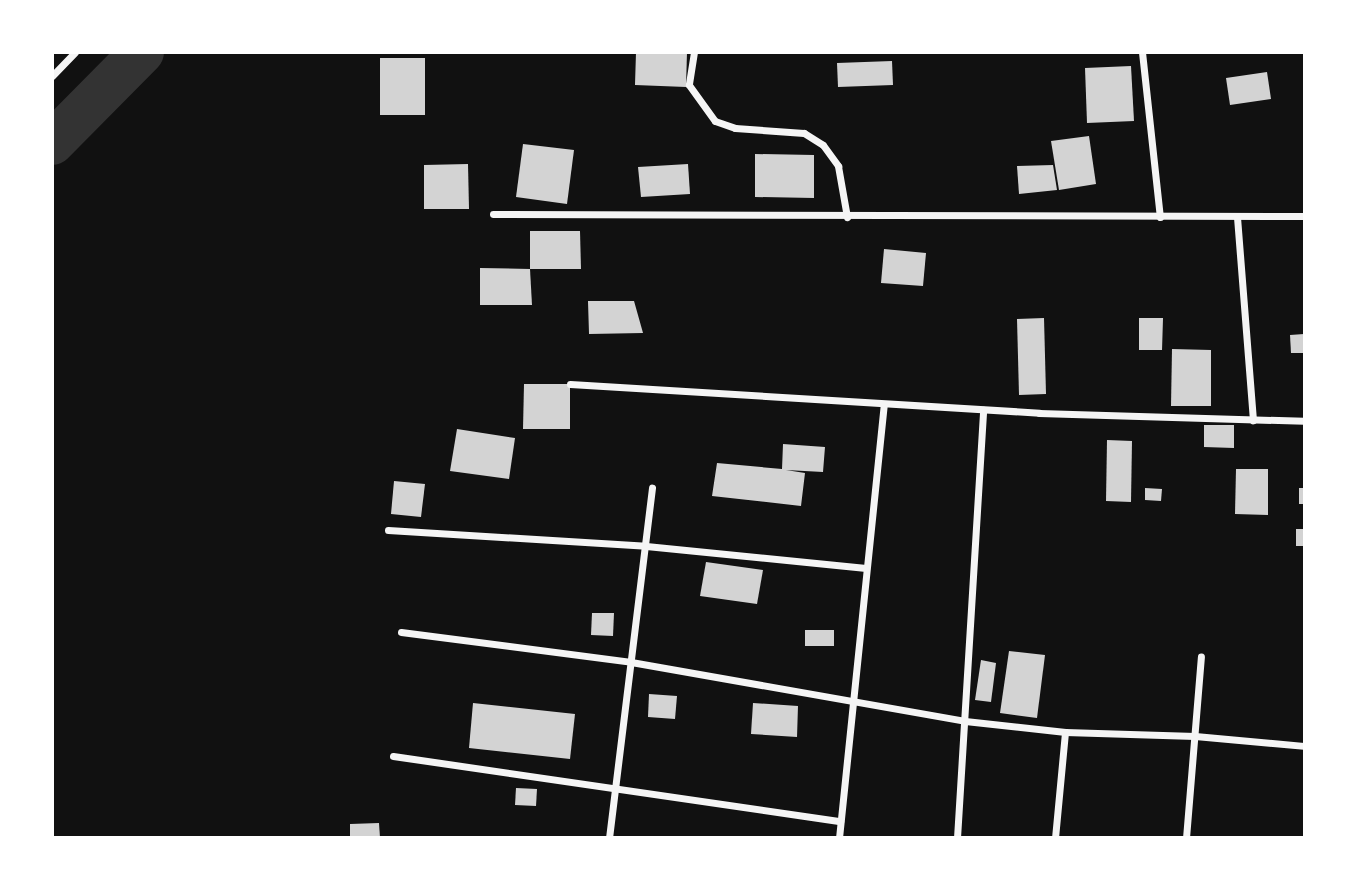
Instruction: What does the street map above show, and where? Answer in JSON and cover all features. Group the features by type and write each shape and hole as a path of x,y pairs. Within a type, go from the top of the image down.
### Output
{"street":[{"path":"52,76 75,52"},
{"path":"694,52 689,85 716,121 735,128 804,133 823,145 838,166 848,217"},
{"path":"1142,52 1160,217"},
{"path":"493,214 848,217 1304,216"},
{"path":"1237,217 1253,420"},
{"path":"570,384 983,410 1304,421"},
{"path":"839,838 884,405"},
{"path":"957,838 983,410"},
{"path":"609,838 652,488"},
{"path":"388,530 646,546 866,568"},
{"path":"401,632 631,662 965,721 1065,732 1195,736 1304,746"},
{"path":"1185,838 1201,657"},
{"path":"1055,838 1065,732"},
{"path":"393,756 615,786 840,821"}],"building":[{"path":"636,52 687,52 686,87 635,85"},
{"path":"380,58 425,58 425,115 380,115"},
{"path":"892,61 893,85 838,87 837,63"},
{"path":"1131,66 1134,121 1087,123 1085,68"},
{"path":"1267,72 1271,99 1230,105 1226,78"},
{"path":"1089,136 1096,184 1059,190 1051,141"},
{"path":"523,144 574,150 567,204 516,197"},
{"path":"755,154 814,155 814,198 755,197"},
{"path":"468,164 469,209 424,209 424,165"},
{"path":"688,164 690,194 641,197 638,167"},
{"path":"1053,165 1057,190 1019,194 1017,166"},
{"path":"530,231 580,231 581,269 530,269"},
{"path":"884,249 926,253 923,286 881,283"},
{"path":"480,268 530,269 532,305 480,305"},
{"path":"588,301 634,301 643,333 589,334"},
{"path":"1044,318 1046,394 1019,395 1017,319"},
{"path":"1139,318 1163,318 1162,350 1139,350"},
{"path":"1304,334 1304,353 1291,353 1290,335"},
{"path":"1172,349 1211,350 1211,406 1171,406"},
{"path":"524,384 570,384 570,429 523,429"},
{"path":"1204,425 1234,425 1234,448 1204,447"},
{"path":"457,429 515,438 509,479 450,471"},
{"path":"1107,440 1132,441 1131,502 1106,501"},
{"path":"783,444 825,447 823,472 786,470 805,473 801,506 712,496 717,463 782,469"},
{"path":"1236,469 1268,469 1268,515 1235,514"},
{"path":"394,481 425,484 421,517 391,514"},
{"path":"1145,488 1162,489 1161,501 1145,500"},
{"path":"1299,488 1304,488 1304,504 1299,504"},
{"path":"1296,529 1304,529 1304,546 1296,546"},
{"path":"706,562 763,570 757,604 700,596"},
{"path":"592,613 614,613 613,636 591,635"},
{"path":"805,630 834,630 834,646 805,646"},
{"path":"1009,651 1045,655 1037,718 1000,713"},
{"path":"981,660 996,663 991,702 975,700"},
{"path":"649,694 677,696 675,719 648,717"},
{"path":"473,703 575,714 570,759 469,748"},
{"path":"753,703 798,706 797,737 751,734"},
{"path":"516,788 537,789 536,806 515,805"},
{"path":"379,823 380,838 350,838 350,824"}],"waterway":[{"path":"52,143 142,52"}]}
